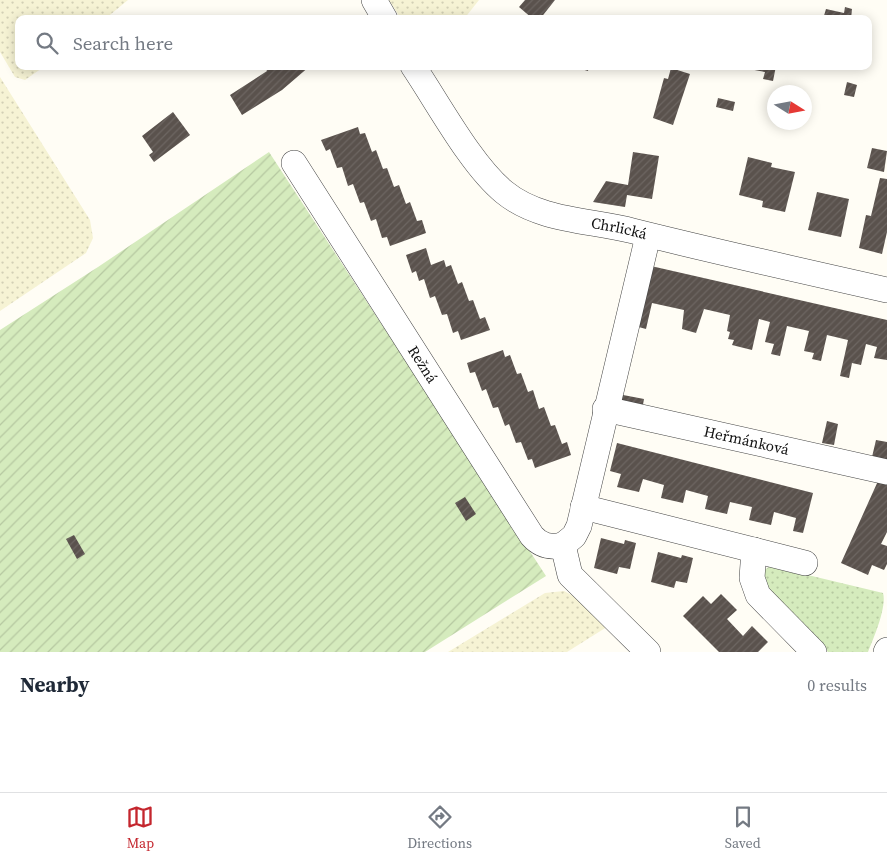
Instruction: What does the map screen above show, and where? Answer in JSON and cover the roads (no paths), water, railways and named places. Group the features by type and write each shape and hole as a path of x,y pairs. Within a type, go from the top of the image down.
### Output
{"street":[{"path":"374,0 383,15"},
{"name":"Chrlická","path":"416,70 477,162 502,191 512,198 560,216 887,290"},
{"name":"Režná","path":"294,163 532,536 537,542 544,545 563,545"},
{"path":"648,236 583,507 574,536 563,545 570,575 648,652"},
{"name":"Heřmánková","path":"605,409 887,472"},
{"path":"583,507 805,563"},
{"path":"754,550 752,578 758,595 814,652"}]}
